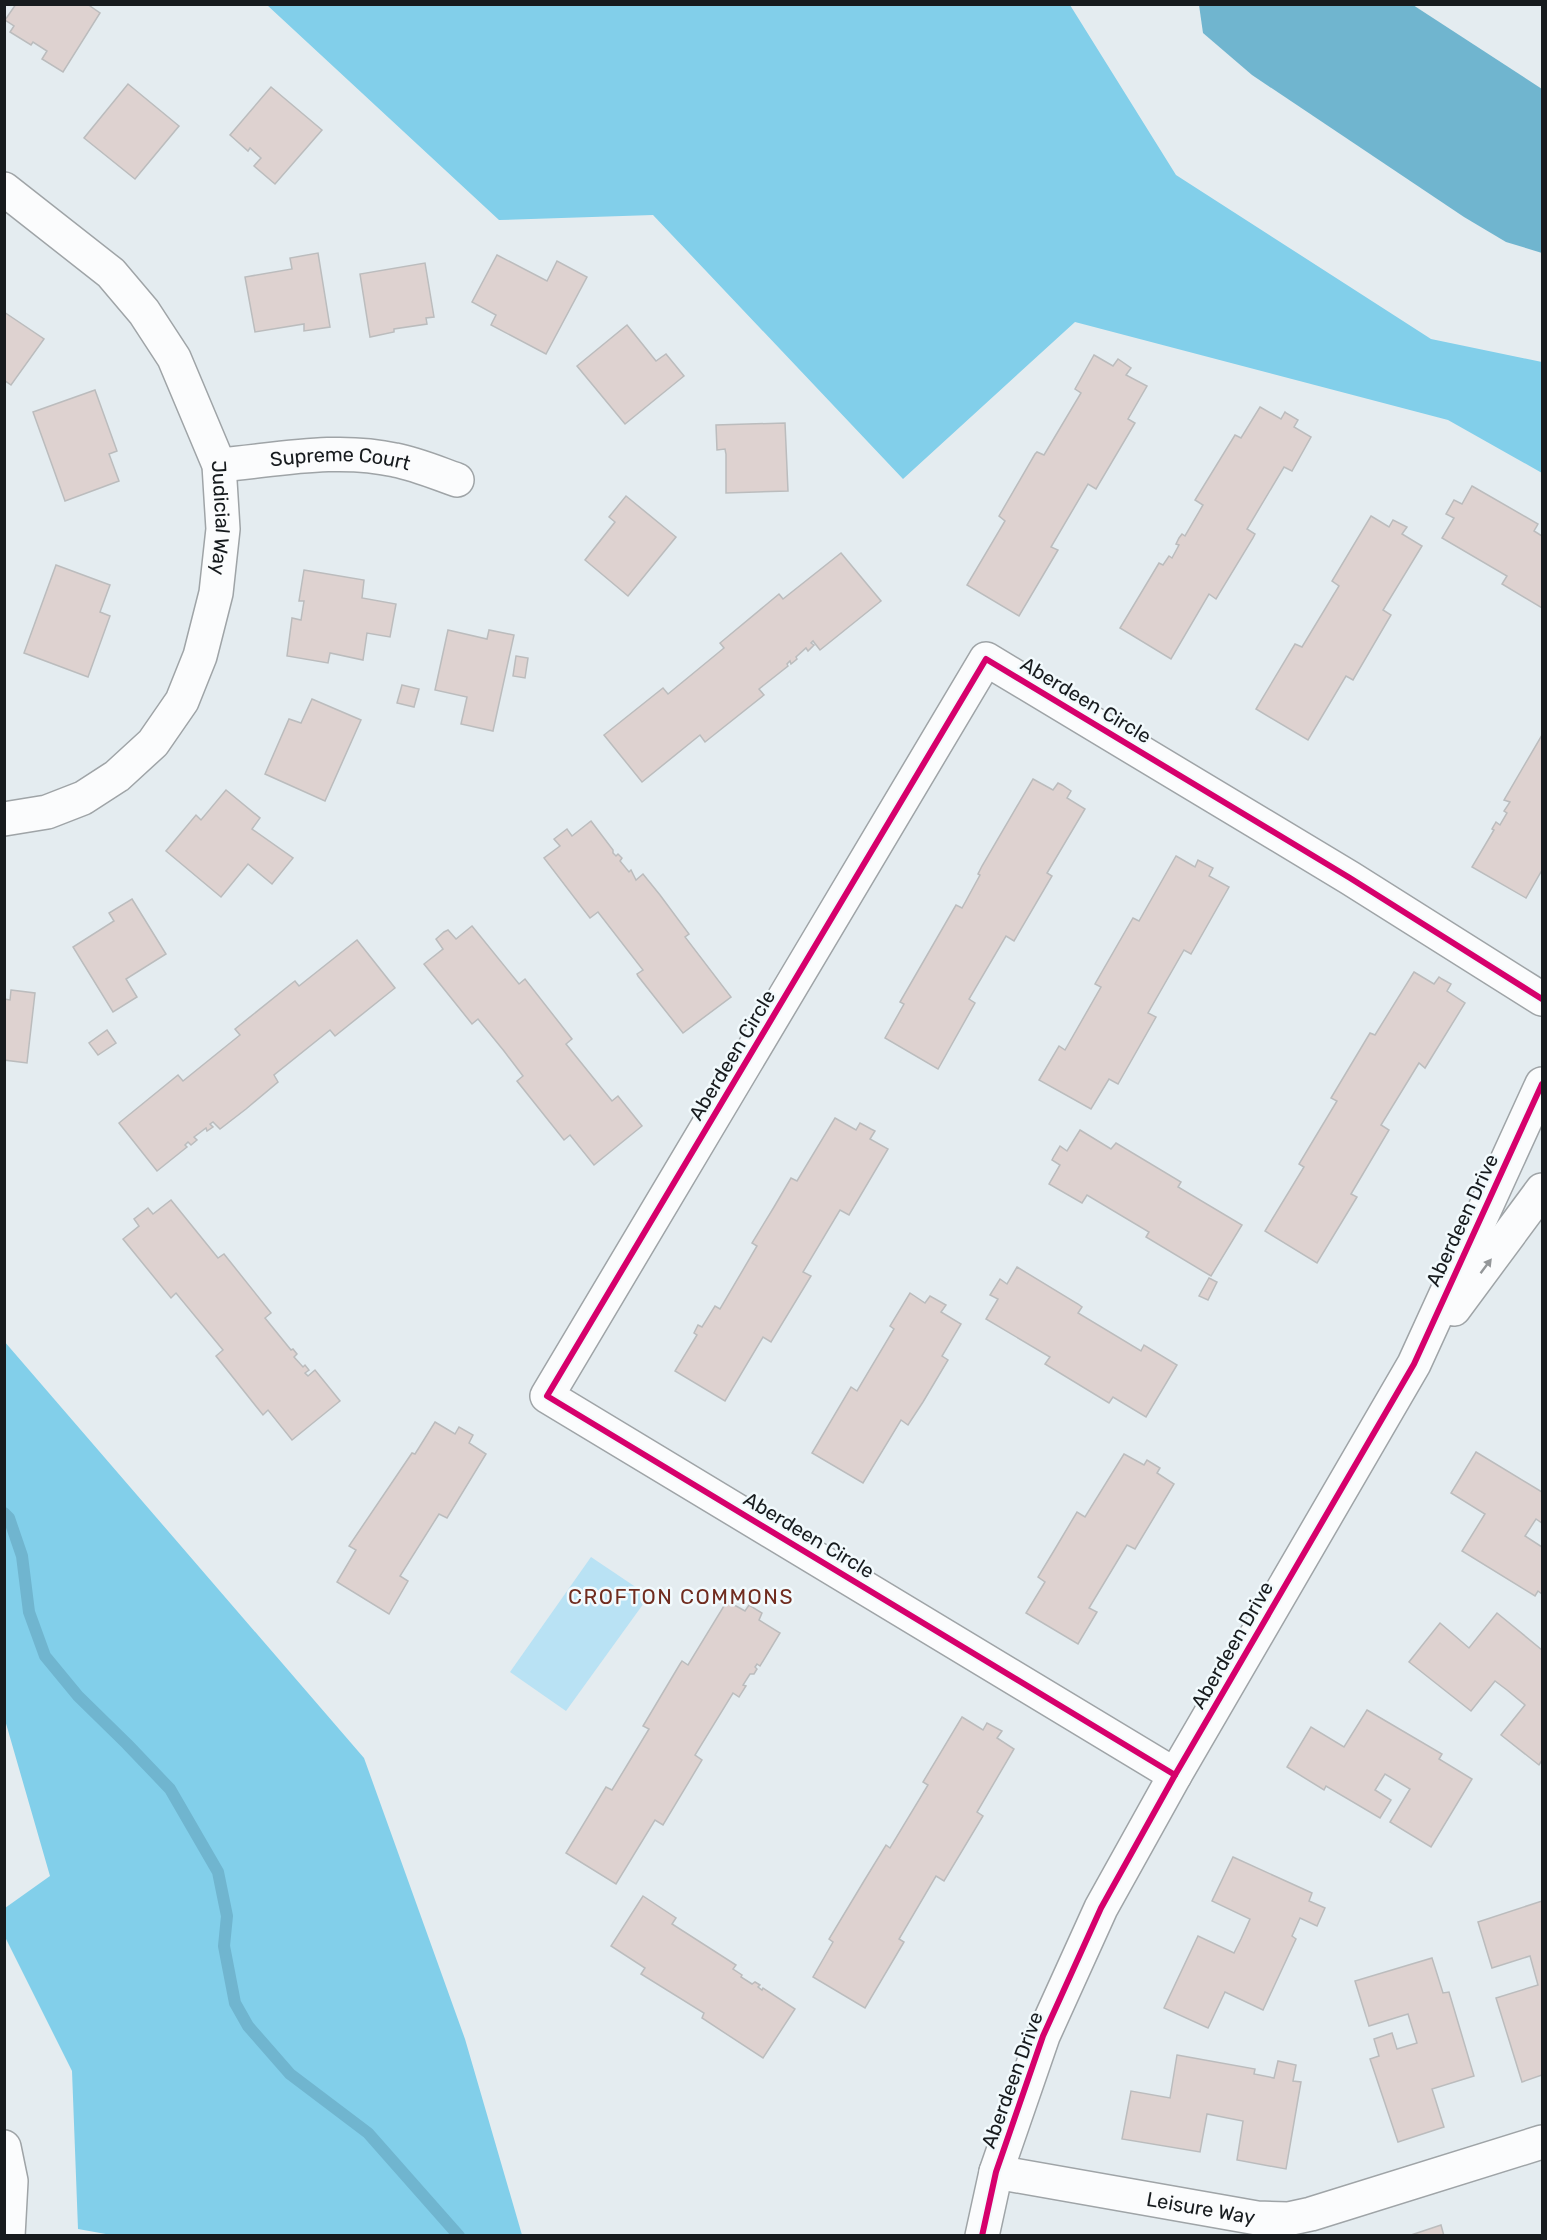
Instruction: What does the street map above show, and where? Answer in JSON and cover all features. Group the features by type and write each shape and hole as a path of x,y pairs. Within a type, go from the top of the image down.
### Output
{"street":[{"name":"Judicial Way","path":"4,189 111,273 144,312 174,358 219,465 223,529 216,593 200,656 182,701 153,743 117,776 84,798 48,812 4,819"},
{"name":"Supreme Court","path":"219,465 327,455 361,455 396,460 458,480"},
{"name":"Aberdeen Circle","path":"1175,1774 547,1396 986,660 1340,872 1542,999"},
{"name":"Aberdeen Drive","path":"982,2235 996,2172 1043,2036 1101,1908 1175,1774 1414,1364 1542,1084"},
{"name":"Aberdeen Drive","path":"1414,1364 1542,1190"},
{"name":"Leisure Way","path":"996,2172 1257,2218 1288,2219 1311,2214 1542,2142"},
{"path":"4,2147 11,2181 8,2235"}],"shaded area":[{"path":"267,5 1070,5 1176,175 1431,339 1542,362 1542,473 1448,420 1075,322 903,479 653,215 499,220"},
{"path":"1199,5 1413,5 1542,89 1542,253 1506,242 1464,217 1252,75 1203,33"},
{"path":"4,1341 364,1758 465,2039 522,2235 117,2236 78,2229 72,2071 5,1937 5,1908 50,1876 5,1720"},
{"path":"591,1557 649,1596 566,1711 510,1672"}],"building":[{"path":"16,4 87,4 100,13 63,72 42,59 47,51 33,42 31,45 10,32 14,26 5,20"},
{"path":"128,84 179,126 135,179 84,138"},
{"path":"271,87 322,130 275,184 254,166 261,158 250,148 248,151 230,135"},
{"path":"318,253 330,327 304,331 304,324 255,332 245,277 292,269 290,258"},
{"path":"497,255 547,281 557,261 587,277 546,354 491,325 496,315 472,302"},
{"path":"425,263 434,317 426,318 427,324 394,329 394,332 370,337 360,274"},
{"path":"4,312 44,339 11,385 4,380"},
{"path":"627,325 656,361 666,354 684,376 625,424 577,366"},
{"path":"1094,355 1113,366 1118,359 1131,368 1126,375 1147,386 1128,419 1135,423 1096,489 1088,484 1051,547 1058,550 1019,616 967,585 1005,521 999,516 1035,454 1037,452 1044,455 1081,393 1075,389"},
{"path":"95,390 117,451 109,454 119,481 65,501 33,412"},
{"path":"1260,407 1281,419 1285,412 1298,420 1294,427 1311,437 1292,471 1284,467 1247,529 1255,534 1253,538 1216,599 1209,594 1171,659 1120,628 1159,563 1163,565 1169,556 1172,558 1179,545 1176,544 1179,538 1182,534 1185,536 1203,505 1195,500 1235,435 1241,438"},
{"path":"785,423 788,491 726,493 726,454 725,449 717,450 716,425"},
{"path":"1472,486 1538,524 1534,531 1542,536 1542,608 1502,584 1507,576 1442,538 1454,518 1446,514 1454,500 1462,504"},
{"path":"626,496 676,537 628,596 585,560 615,522 609,517"},
{"path":"1371,516 1389,527 1393,520 1407,527 1402,534 1422,546 1383,610 1391,615 1353,680 1346,676 1308,740 1256,709 1295,644 1302,647 1339,586 1332,581"},
{"path":"841,553 881,601 820,650 813,641 811,643 814,645 808,651 806,648 796,657 797,659 791,664 790,661 788,666 759,689 764,695 705,742 700,735 642,782 604,735 663,688 668,694 724,648 720,643 779,594 783,599"},
{"path":"56,565 110,585 100,612 110,616 88,677 24,653"},
{"path":"304,570 364,580 362,598 396,604 390,637 367,633 363,660 330,653 328,663 287,656 292,618 301,620 304,601 299,601"},
{"path":"448,630 487,639 489,630 514,635 493,731 461,724 467,697 435,690"},
{"path":"516,656 528,658 525,678 513,676"},
{"path":"402,685 419,689 414,707 397,703"},
{"path":"312,699 361,720 325,801 265,774 289,719 301,723"},
{"path":"1542,735 1542,870 1526,898 1472,867 1494,830 1492,829 1496,822 1500,825 1507,813 1504,811 1510,802 1504,800"},
{"path":"1033,779 1053,790 1058,783 1062,785 1071,791 1067,798 1085,809 1047,873 1052,876 1014,941 1006,936 969,999 975,1003 938,1069 885,1038 904,1004 900,1002 956,905 962,908 980,875 978,874 982,866"},
{"path":"226,790 260,818 252,829 293,858 272,884 248,864 221,897 166,851 196,815 201,820"},
{"path":"591,821 613,853 622,858 620,861 629,872 631,870 636,880 643,874 660,895 689,934 685,937 731,997 683,1033 638,976 637,974 643,970 598,912 590,918 544,858 560,846 554,839 567,829 572,836"},
{"path":"1176,856 1195,867 1198,860 1213,868 1209,876 1229,887 1191,954 1184,950 1148,1013 1156,1017 1118,1084 1109,1079 1091,1109 1039,1080 1059,1046 1065,1050 1101,987 1095,984 1133,918 1139,921"},
{"path":"132,899 166,954 126,979 137,997 113,1012 73,947 114,921 109,913"},
{"path":"472,926 519,984 525,979 572,1039 566,1044 612,1101 618,1096 642,1126 594,1165 570,1135 564,1140 517,1081 523,1076 504,1051 478,1019 472,1024 424,964 443,949 436,939 444,932 448,930 456,939"},
{"path":"357,940 395,988 335,1036 330,1030 274,1075 278,1082 246,1109 220,1129 213,1122 210,1124 213,1127 207,1131 206,1128 194,1137 197,1140 191,1145 188,1142 185,1145 187,1147 157,1171 119,1123 178,1075 183,1081 240,1035 235,1029 295,981 299,986"},
{"path":"1414,972 1434,984 1439,977 1451,984 1447,991 1465,1003 1425,1068 1419,1063 1381,1125 1389,1130 1351,1194 1357,1197 1317,1263 1265,1231 1304,1167 1299,1164 1337,1101 1331,1098 1370,1033 1375,1035"},
{"path":"11,990 35,993 27,1063 4,1060 4,999 10,1000"},
{"path":"107,1030 116,1043 98,1055 89,1043"},
{"path":"835,1118 856,1130 860,1123 875,1131 870,1139 888,1149 849,1215 840,1210 803,1272 811,1276 771,1342 763,1337 725,1401 675,1371 697,1335 694,1333 698,1325 702,1327 715,1306 720,1309 757,1246 752,1243 791,1178 797,1181"},
{"path":"1080,1130 1111,1149 1116,1143 1181,1182 1178,1187 1242,1225 1211,1276 1146,1237 1149,1232 1087,1195 1082,1203 1049,1184 1060,1165 1052,1160 1054,1156 1060,1146 1067,1151"},
{"path":"171,1200 218,1258 224,1254 271,1313 265,1318 291,1350 293,1349 297,1354 294,1357 309,1370 305,1373 308,1376 315,1370 340,1401 292,1440 268,1410 263,1415 216,1356 223,1350 176,1293 171,1298 123,1239 139,1226 134,1219 148,1208 153,1214"},
{"path":"1017,1267 1082,1307 1078,1313 1141,1351 1144,1345 1177,1365 1146,1417 1113,1397 1109,1403 1045,1364 1050,1357 986,1319 998,1299 990,1295 1000,1279 1007,1284"},
{"path":"1209,1278 1217,1282 1208,1300 1199,1296"},
{"path":"910,1293 925,1303 930,1296 946,1305 941,1312 961,1324 942,1356 948,1360 923,1402 908,1425 901,1420 863,1483 812,1453 851,1387 857,1391 894,1329 890,1326"},
{"path":"435,1422 455,1434 459,1427 473,1435 469,1443 486,1454 447,1518 439,1514 400,1576 408,1581 389,1614 337,1582 356,1550 349,1546 412,1453 415,1454"},
{"path":"1476,1452 1542,1492 1542,1523 1536,1519 1525,1536 1542,1547 1542,1594 1538,1591 1535,1596 1462,1551 1485,1514 1451,1493"},
{"path":"1124,1454 1144,1465 1147,1460 1160,1468 1157,1473 1174,1484 1135,1549 1127,1545 1089,1608 1097,1612 1078,1644 1026,1613 1045,1582 1038,1577 1077,1512 1085,1517"},
{"path":"727,1601 745,1611 749,1605 762,1613 759,1620 780,1633 760,1666 757,1664 754,1674 750,1674 739,1697 733,1693 695,1755 702,1760 663,1825 655,1820 616,1884 566,1853 606,1787 612,1790 649,1729 643,1726 680,1664 682,1661 688,1665"},
{"path":"1497,1613 1542,1650 1542,1760 1539,1765 1501,1735 1525,1705 1507,1690 1495,1681 1471,1711 1409,1662 1440,1623 1469,1648"},
{"path":"1367,1710 1442,1754 1439,1759 1472,1779 1431,1847 1390,1822 1410,1789 1385,1774 1375,1790 1391,1800 1380,1818 1326,1786 1324,1790 1287,1767 1311,1727 1344,1747"},
{"path":"962,1717 983,1730 987,1723 1002,1731 997,1738 1014,1749 977,1812 983,1816 944,1881 936,1876 899,1939 904,1942 865,2008 813,1977 833,1942 829,1939 886,1845 890,1848 928,1785 923,1782"},
{"path":"1233,1857 1312,1893 1309,1901 1325,1908 1317,1926 1300,1918 1292,1936 1296,1939 1263,2010 1225,1992 1208,2028 1164,2008 1198,1936 1234,1953 1241,1939 1250,1919 1212,1901"},
{"path":"643,1896 676,1918 672,1924 736,1965 733,1969 742,1975 741,1977 752,1984 755,1982 762,1990 763,1988 795,2009 763,2058 702,2018 704,2013 641,1974 645,1968 611,1946"},
{"path":"1542,1901 1542,2075 1522,2082 1496,1998 1538,1985 1530,1956 1492,1968 1478,1922"},
{"path":"1432,1958 1443,1993 1449,1992 1474,2076 1432,2089 1444,2127 1398,2142 1370,2059 1379,2056 1374,2039 1392,2033 1397,2049 1417,2043 1408,2014 1369,2026 1355,1981"},
{"path":"1177,2055 1255,2069 1254,2074 1274,2078 1278,2061 1296,2065 1293,2081 1301,2082 1286,2169 1237,2160 1243,2121 1207,2114 1200,2152 1122,2139 1131,2091 1170,2098"},
{"path":"1441,2225 1444,2236 1408,2236"}],"waterway":[{"path":"4,1513 9,1518 22,1556 29,1612 45,1656 78,1696 170,1789 218,1872 227,1916 224,1946 235,2003 248,2026 290,2074 368,2133 459,2236"}],"cycle path":[{"path":"1175,1775 547,1396 986,659 1350,878 1542,999"},
{"path":"982,2236 996,2172 1043,2036 1101,1908 1175,1775 1414,1364 1542,1084"}],"district":[{"name":"CROFTON COMMONS","path":"681,1597"}]}
